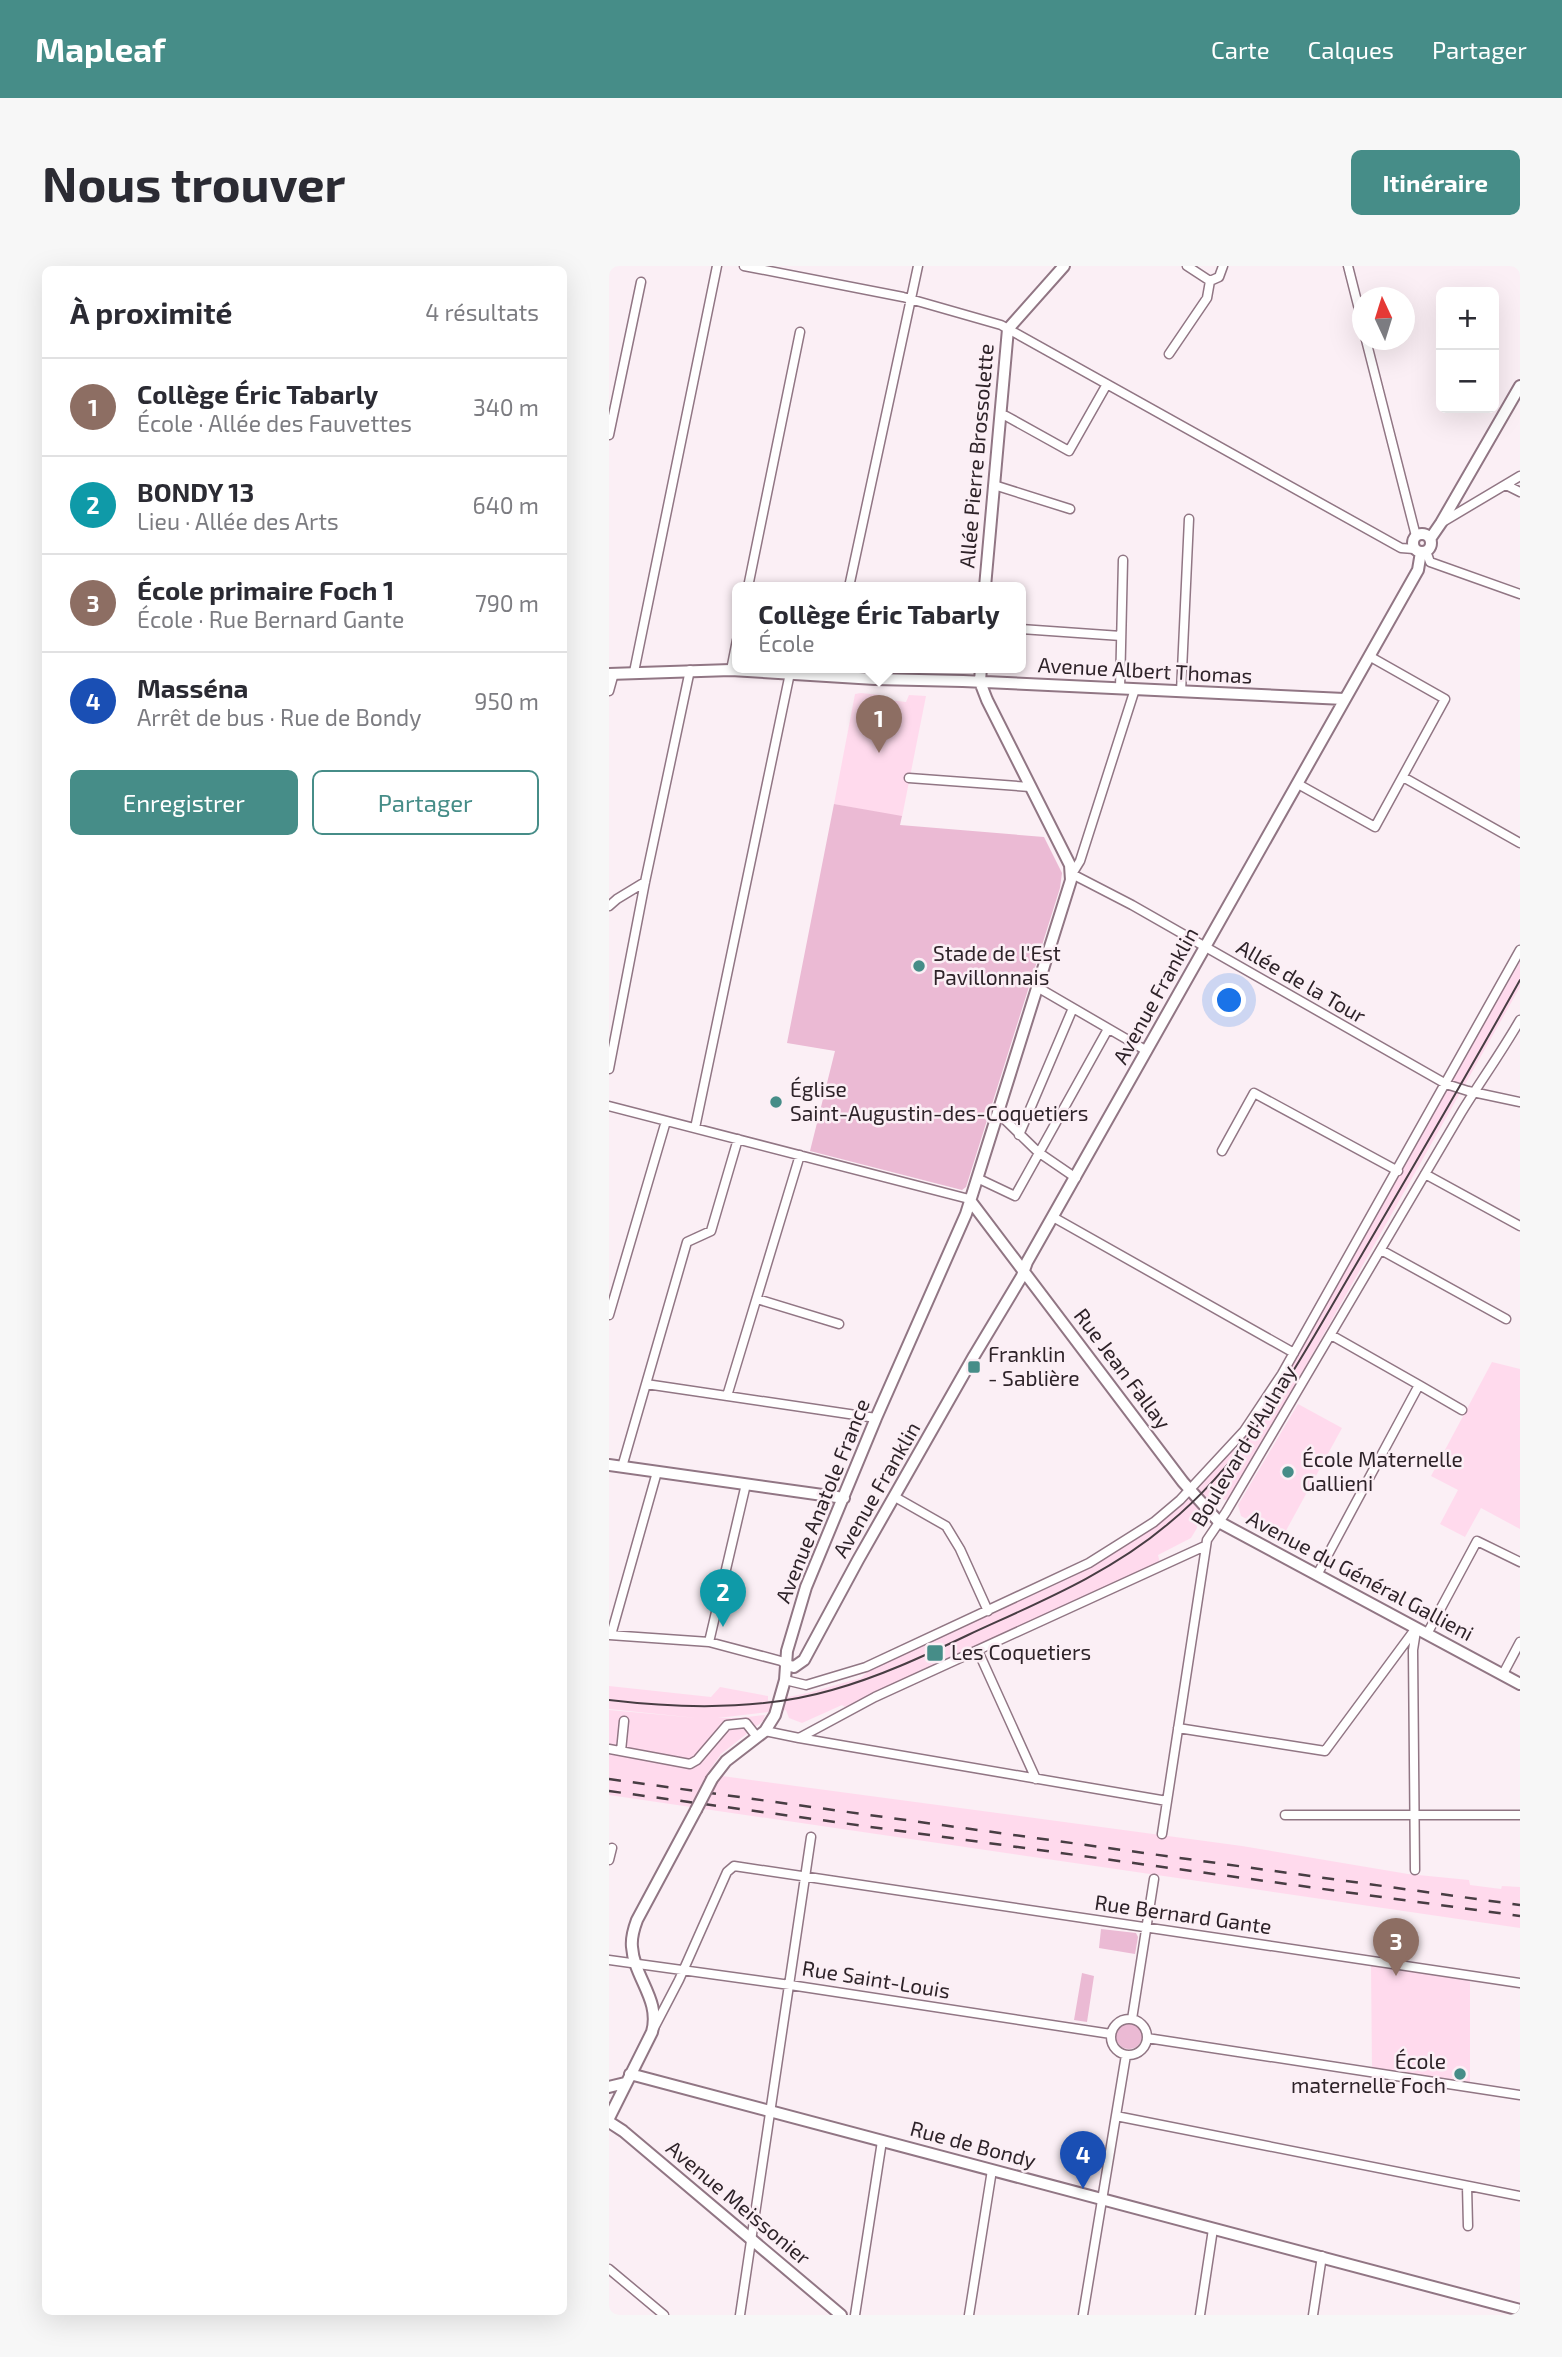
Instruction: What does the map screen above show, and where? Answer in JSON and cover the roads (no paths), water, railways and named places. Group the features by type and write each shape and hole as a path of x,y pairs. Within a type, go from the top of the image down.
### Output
{"street":[{"path":"634,672 717,266"},
{"path":"744,266 911,299 1008,329 1401,548 1423,553 1520,594"},
{"path":"850,582 918,266"},
{"name":"Allée Pierre Brossolette","path":"985,582 1008,329 1064,266"},
{"path":"1169,354 1211,289 1210,281 1188,266"},
{"path":"1210,281 1219,276 1223,266"},
{"path":"1348,266 1353,287"},
{"path":"609,435 641,282"},
{"path":"749,582 800,332"},
{"path":"1369,350 1423,536 1431,544 1423,553"},
{"path":"1000,415 1069,451 1107,384"},
{"path":"1441,523 1520,386"},
{"path":"1423,553 1413,541 1520,476"},
{"path":"994,485 1070,509"},
{"path":"1506,485 1520,492"},
{"path":"1460,491 1465,502 1473,503"},
{"path":"1181,692 1189,519"},
{"name":"Avenue Franklin","path":"787,1665 794,1667 804,1660 1418,570 1423,553"},
{"path":"1119,689 1123,560"},
{"path":"1026,629 1121,636"},
{"path":"1298,784 1375,827 1403,777 1445,699 1369,656"},
{"path":"731,670 732,665"},
{"path":"609,1069 690,670"},
{"name":"Avenue Albert Thomas","path":"611,673 731,670"},
{"path":"609,691 611,673"},
{"path":"695,1128 790,673"},
{"name":"Avenue Albert Thomas","path":"858,673 979,682 1344,699"},
{"path":"980,673 979,682 1070,865 1072,874"},
{"path":"1072,874 1080,861 1135,690"},
{"path":"1403,777 1520,842"},
{"path":"909,778 1030,787"},
{"name":"Allée de la Tour","path":"1072,874 1132,905 1446,1084 1520,1102"},
{"name":"Avenue Anatole France","path":"652,2032 655,2023 652,2005 631,1946 637,1920 712,1779 726,1761 761,1734 775,1715 785,1680 787,1651 806,1587 876,1418 966,1213 1072,874"},
{"path":"609,906 645,882"},
{"name":"Boulevard d'Aulnay","path":"785,1680 806,1685 866,1667 988,1611 1089,1563 1154,1522 1190,1490 1244,1431 1294,1353 1520,950"},
{"path":"1037,987 1147,1051"},
{"path":"1019,1135 1073,1008"},
{"name":"Boulevard d'Aulnay","path":"799,1738 876,1697 1205,1546 1473,1092 1493,1066 1520,1020"},
{"path":"977,1178 1015,1196 1108,1029"},
{"path":"1222,1152 1254,1093 1398,1171"},
{"path":"609,1106 969,1199"},
{"path":"998,1113 1038,1152 1076,1178"},
{"path":"609,1315 666,1121"},
{"path":"622,1467 687,1242 711,1231 738,1139"},
{"path":"727,1395 800,1155"},
{"path":"1425,1174 1520,1227"},
{"name":"Rue Jean Fallay","path":"969,1199 1190,1490"},
{"path":"1053,1217 1294,1353"},
{"path":"1381,1250 1506,1319"},
{"path":"757,1299 839,1324"},
{"path":"1331,1335 1462,1410"},
{"path":"646,1384 876,1418"},
{"path":"1317,1576 1419,1385"},
{"path":"609,1465 843,1497"},
{"path":"657,1472 610,1635 709,1642 781,1661 787,1665"},
{"path":"709,1642 746,1484"},
{"name":"Avenue du Général Gallieni","path":"1190,1490 1219,1522 1520,1684"},
{"path":"895,1497 946,1526 960,1549 988,1611"},
{"path":"1427,1634 1477,1541 1520,1562"},
{"path":"1162,1834 1205,1546"},
{"path":"1178,1728 1325,1751 1416,1628"},
{"path":"1415,1870 1413,1650 1416,1628"},
{"path":"1503,1674 1520,1642"},
{"path":"978,1651 1036,1779"},
{"path":"621,1751 624,1721"},
{"path":"609,1749 685,1765 697,1760 727,1725 746,1723 761,1734 799,1738 1167,1801"},
{"path":"1285,1815 1520,1815"},
{"path":"740,2315 811,1837"},
{"path":"609,1860 612,1848"},
{"name":"Rue Bernard Gante","path":"682,1970 731,1867 742,1867 1520,1983"},
{"path":"1132,2019 1154,1879"},
{"name":"Rue Saint-Louis","path":"610,1960 1111,2034"},
{"path":"609,2120 682,1970"},
{"path":"1132,2019 1142,2024 1147,2038 1143,2049 1138,2053 1126,2055 1113,2045 1111,2034 1116,2024 1132,2019"},
{"path":"1147,2038 1520,2095"},
{"path":"1083,2315 1126,2055"},
{"path":"609,2087 628,2078"},
{"name":"Rue de Bondy","path":"628,2078 771,2111 1322,2256 1512,2311"},
{"path":"1116,2116 1520,2196"},
{"name":"Avenue Meissonier","path":"609,2120 841,2315"},
{"path":"855,2315 882,2141"},
{"path":"969,2315 992,2170"},
{"path":"1467,2186 1468,2226"},
{"path":"1200,2315 1213,2229"},
{"path":"1313,2315 1322,2256"},
{"path":"609,2269 664,2315"}],"tram line":[{"path":"609,1700 657,1705 742,1705 802,1697 850,1685 918,1658 1072,1586 1122,1558 1168,1524 1225,1468 1250,1437 1294,1371 1520,980"}],"railway":[{"path":"609,1779 1520,1905"},
{"path":"609,1791 1520,1916"}],"place":[{"name":"Collège Éric Tabarly","path":"879,753"},
{"name":"Stade de l'Est Pavillonnais","path":"919,966"},
{"name":"Église Saint-Augustin-des-Coquetiers","path":"776,1102"},
{"name":"Franklin - Sablière","path":"974,1367"},
{"name":"École Maternelle Gallieni","path":"1288,1472"},
{"name":"BONDY 13","path":"723,1627"},
{"name":"Les Coquetiers","path":"935,1653"},
{"name":"École primaire Foch 1","path":"1396,1976"},
{"name":"École maternelle Foch","path":"1460,2074"},
{"name":"Masséna","path":"1083,2189"}]}
